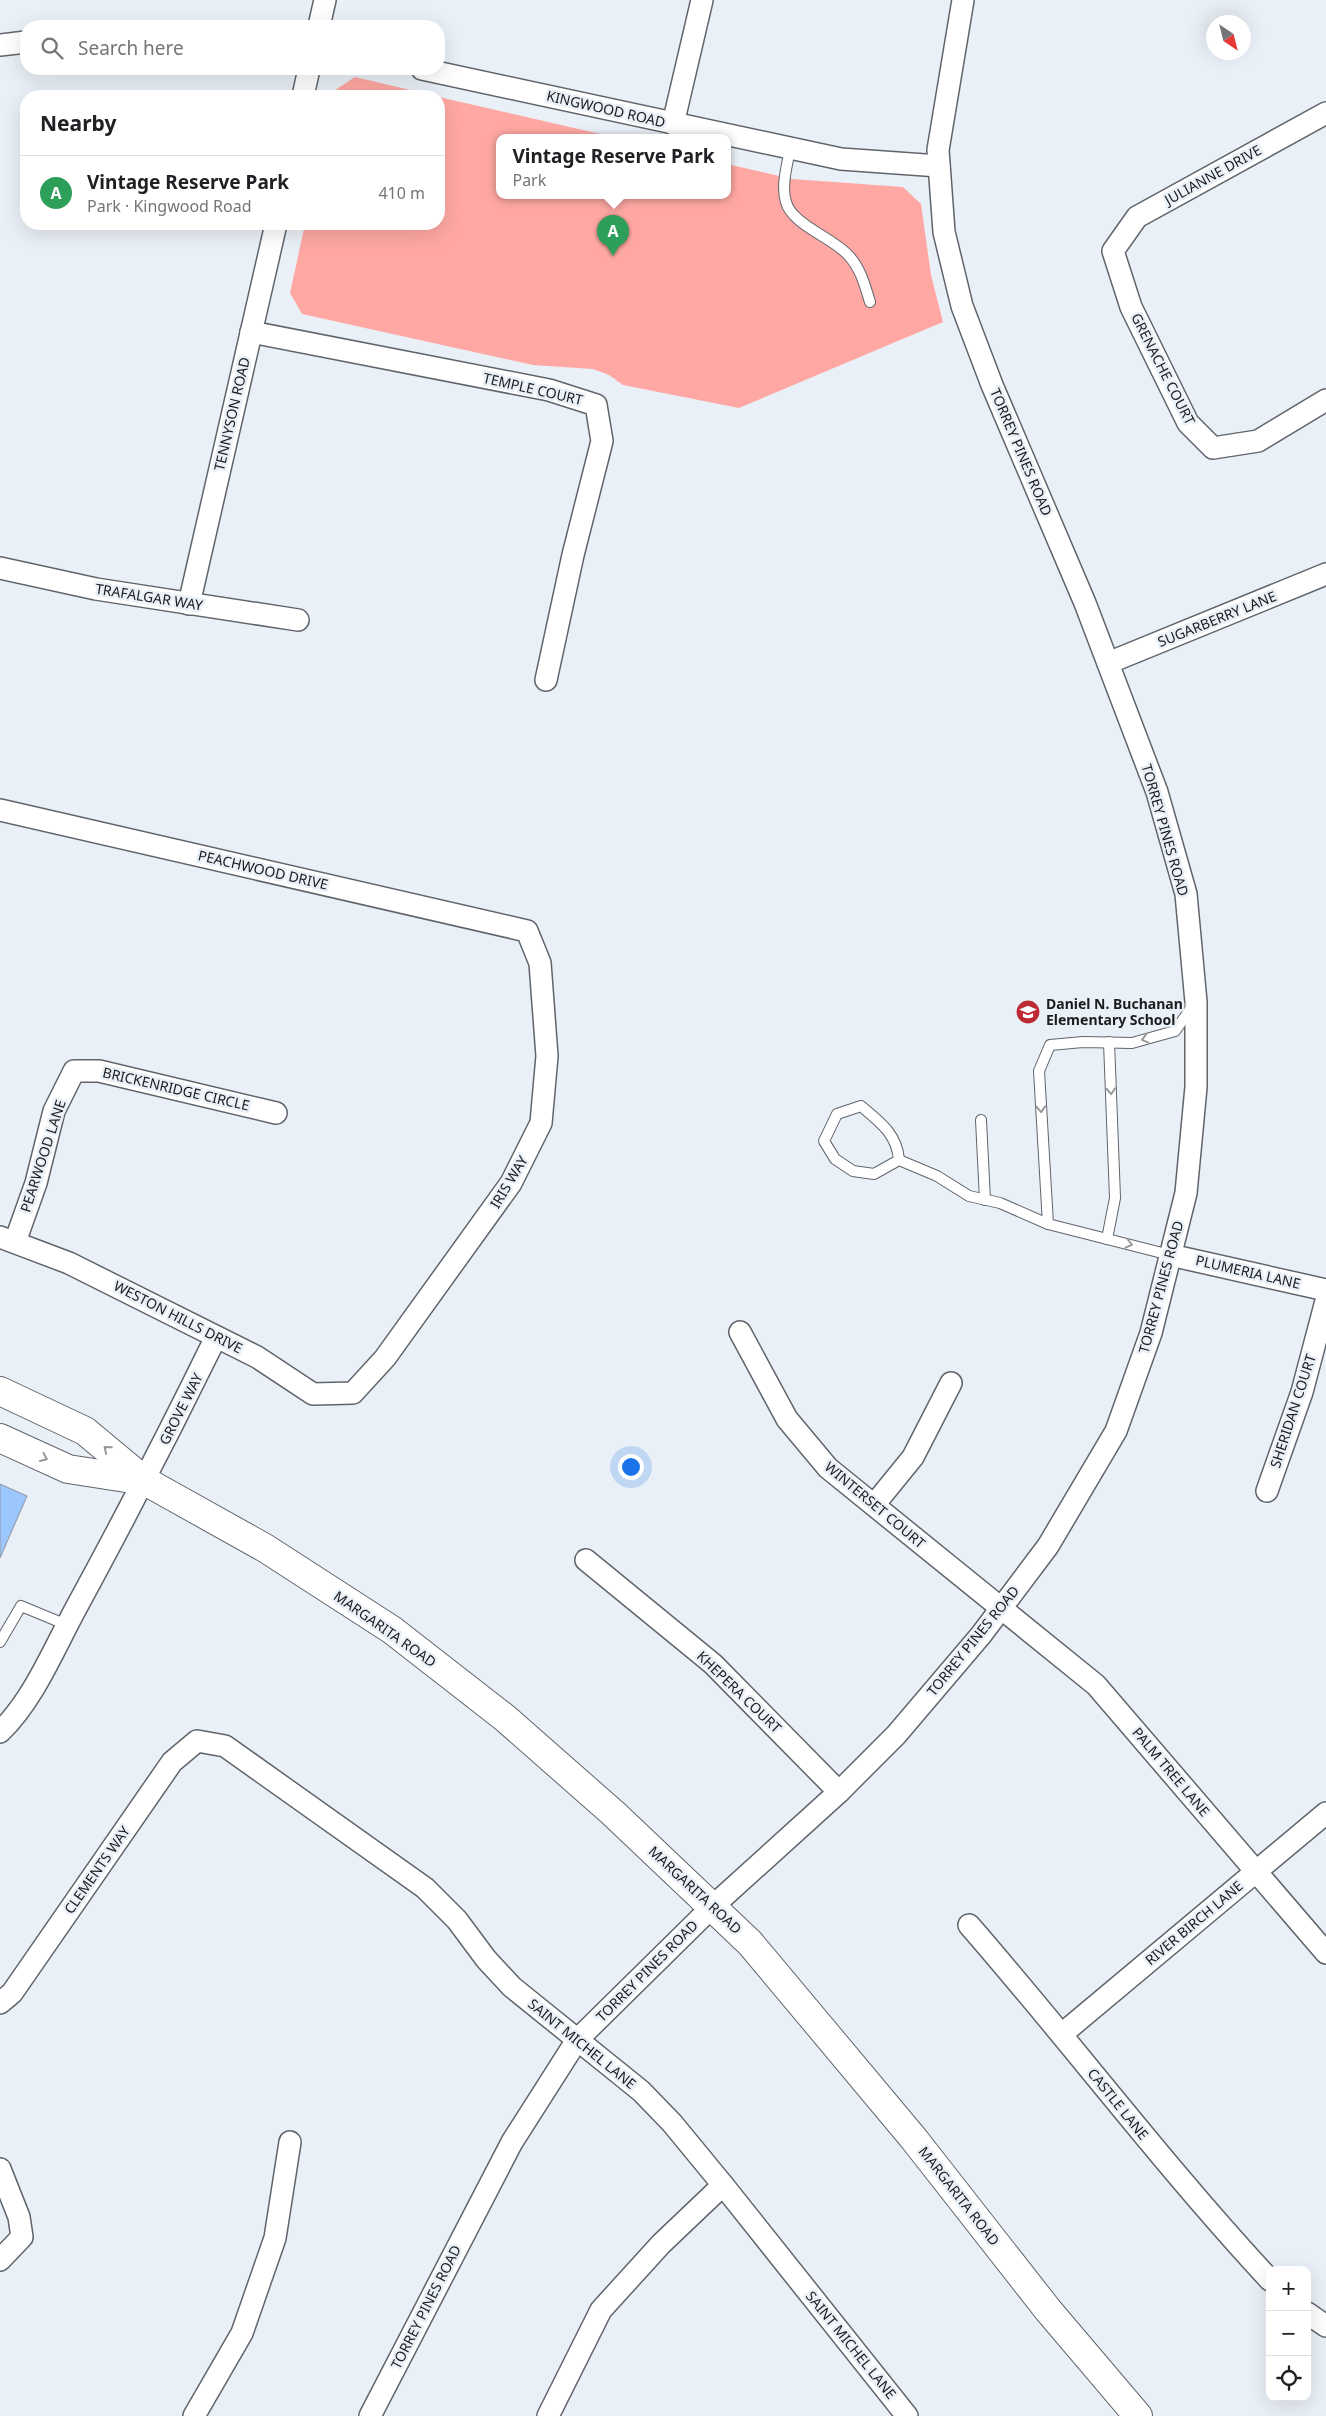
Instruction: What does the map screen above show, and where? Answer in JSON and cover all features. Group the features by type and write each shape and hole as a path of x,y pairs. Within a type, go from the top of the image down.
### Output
{"main road":[{"name":"MARGARITA ROAD","path":"0,1391 85,1431 145,1481 265,1548 392,1630 505,1718 613,1813 750,1943 896,2116 1048,2310 1138,2416"},
{"name":"MARGARITA ROAD","path":"0,1438 68,1469 145,1481"}],"street":[{"path":"320,20 325,0"},
{"path":"674,124 702,0"},
{"name":"TORREY PINES ROAD","path":"370,2416 512,2142 577,2040 712,1907 839,1792 896,1735 1001,1608 1048,1546 1116,1431 1151,1334 1186,1193 1195,1096 1196,1002 1186,894 1157,792 1108,663 1085,603 992,385 962,306 944,232 938,150 963,0"},
{"path":"0,44 20,42"},
{"name":"KINGWOOD ROAD","path":"445,74 720,134"},
{"path":"304,90 308,75"},
{"name":"JULIANNE DRIVE","path":"1114,251 1137,217 1326,113"},
{"name":"KINGWOOD ROAD","path":"731,136 841,159 939,166"},
{"name":"TENNYSON ROAD","path":"189,604 275,230"},
{"name":"GRENACHE COURT","path":"1114,251 1131,307 1188,423 1213,448 1258,441 1326,400"},
{"name":"TEMPLE COURT","path":"251,332 549,390 596,405 602,441 573,556 546,680"},
{"name":"TRAFALGAR WAY","path":"0,568 96,589 298,620"},
{"name":"SUGARBERRY LANE","path":"1108,663 1326,574"},
{"name":"PEACHWOOD DRIVE","path":"0,810 526,931"},
{"name":"IRIS WAY","path":"353,1393 386,1358 512,1183 541,1123 548,1056 540,963 526,931"},
{"name":"BRICKENRIDGE CIRCLE","path":"74,1071 99,1071 276,1113"},
{"name":"PEARWOOD LANE","path":"7,1240 36,1183 54,1111 74,1071"},
{"name":"WESTON HILLS DRIVE","path":"7,1240 69,1263 258,1357 313,1394 353,1393"},
{"name":"PLUMERIA LANE","path":"1170,1255 1326,1290"},
{"name":"SHERIDAN COURT","path":"1267,1491 1302,1392 1326,1301"},
{"name":"WINTERSET COURT","path":"740,1332 787,1419 828,1468 1001,1608"},
{"name":"GROVE WAY","path":"0,1732 13,1720 67,1625 145,1481 216,1337"},
{"path":"874,1505 912,1457 951,1383"},
{"name":"KHEPERA COURT","path":"586,1560 714,1664 839,1792"},
{"name":"PALM TREE LANE","path":"1001,1608 1096,1685 1326,1953"},
{"name":"CLEMENTS WAY","path":"0,2003 12,1993 172,1762 197,1741"},
{"name":"SAINT MICHEL LANE","path":"197,1741 225,1746 425,1888 457,1920 486,1960 512,1987 641,2091 672,2123 723,2185 907,2416"},
{"name":"RIVER BIRCH LANE","path":"1062,2034 1326,1813"},
{"name":"CASTLE LANE","path":"969,1925 1062,2034 1215,2221 1266,2276"},
{"path":"194,2416 242,2333 275,2238 290,2142"},
{"path":"0,2169 19,2216 22,2237 0,2260"},
{"path":"548,2416 601,2310 660,2244 723,2185"},
{"path":"1311,2316 1326,2326"}],"lane":[{"path":"790,149 783,191 786,204 793,214 849,256 857,267 870,302"},
{"path":"1048,1224 1039,1071 1050,1045 1084,1042 1132,1042 1175,1031 1196,1002"},
{"path":"1107,1239 1115,1198 1109,1042"},
{"path":"861,1106 886,1126 898,1147 899,1160 874,1174 853,1171 835,1159 824,1140 837,1114 861,1106"},
{"path":"981,1120 985,1200"},
{"path":"899,1160 937,1176 969,1196 1000,1204 1048,1224 1170,1255"},
{"path":"0,1642 21,1606 67,1625"}],"shaded area":[{"path":"355,77 410,90 336,90"},
{"path":"445,98 600,134 496,134 496,199 731,199 731,165 792,179 903,187 921,204 931,275 943,322 739,408 623,385 609,375 593,369 533,365 302,314 290,293 304,230 445,230"}],"building":[{"path":"0,1484 27,1496 0,1558"}],"place":[{"name":"Vintage Reserve Park","path":"613,256"},
{"name":"Daniel N. Buchanan Elementary School","path":"1028,1012"}]}
